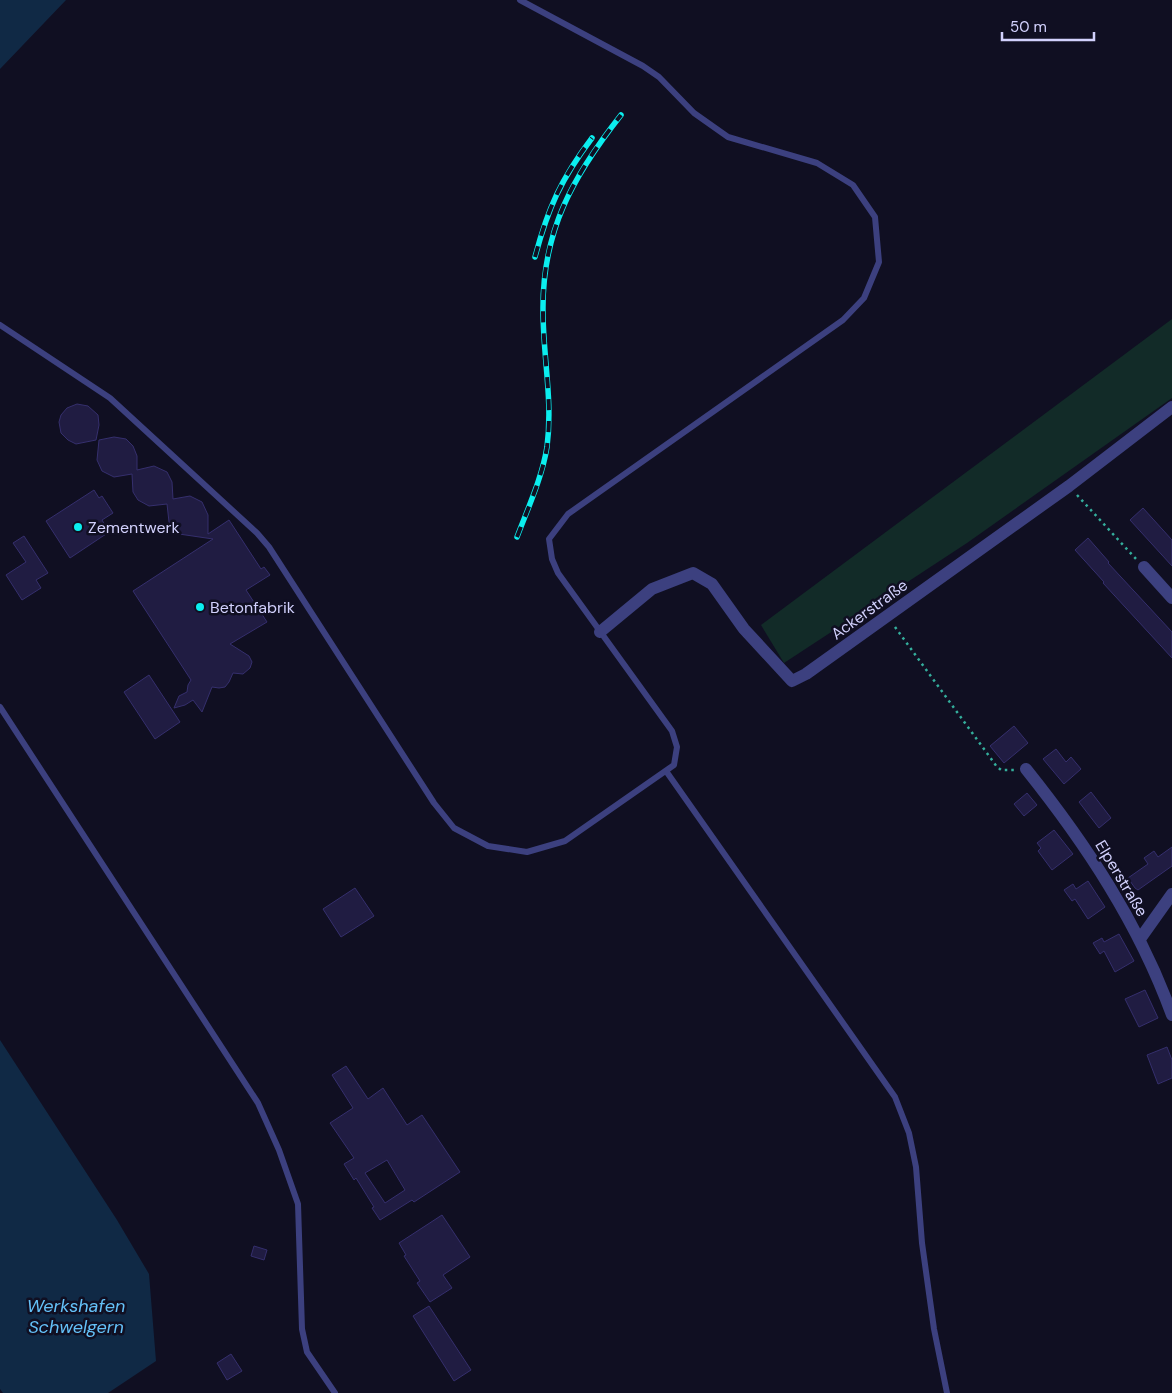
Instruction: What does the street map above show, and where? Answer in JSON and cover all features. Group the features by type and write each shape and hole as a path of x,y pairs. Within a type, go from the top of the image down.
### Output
{"street":[{"name":"Ackerstraße","path":"600,632 652,589 693,573 712,584 744,629 792,681 806,674 1069,486 1172,407"},
{"path":"1144,568 1172,598"},
{"name":"Elperstraße","path":"1026,769 1061,813 1093,859 1140,939 1172,1014"},
{"path":"1140,939 1172,894"}],"lane":[{"path":"0,325 110,398 257,533 269,548 434,803 454,828 488,846 527,852 566,841 674,765 677,747 672,730 558,573 552,559 549,539 568,514 843,320 864,298 879,262 875,217 853,185 816,163 728,137 694,113 659,77 643,66 520,0"},
{"path":"0,707 258,1103 280,1150 298,1204 302,1329 307,1352 334,1393"},
{"path":"666,771 895,1097 909,1133 916,1167 922,1243 934,1329 947,1393"}],"path":[{"path":"1069,486 1144,568"},
{"path":"895,627 997,767 1001,770 1009,771 1026,769"}],"green space":[{"path":"1172,319 1172,398 967,543 784,663 761,625"}],"water":[{"path":"0,0 66,0 0,69"},
{"name":"Werkshafen Schwelgern","path":"0,1040 117,1220 149,1274 156,1361 108,1393 3,1393 0,1389"}],"building":[{"path":"77,404 88,406 98,415 99,425 96,440 76,444 68,440 61,433 59,422 61,415 67,408"},
{"path":"114,437 126,439 133,446 137,456 137,470 154,466 167,472 172,482 173,499 190,496 202,502 208,515 208,534 229,520 261,569 264,567 270,575 246,590 267,622 230,644 249,656 252,662 250,668 243,674 233,673 225,687 212,687 202,712 193,700 185,705 174,708 179,696 187,692 191,680 133,591 213,539 179,534 173,530 169,522 167,504 149,506 138,500 133,492 132,474 114,477 102,471 97,460 99,440"},
{"name":"Zementwerk","path":"94,490 99,498 102,496 113,513 102,520 109,532 70,558 46,521"},
{"path":"1143,508 1172,540 1172,566 1130,520"},
{"path":"24,536 48,573 36,580 41,588 22,600 6,575 26,562 13,543"},
{"path":"1088,538 1108,563 1172,632 1172,658 1075,550"},
{"path":"149,675 180,722 155,739 124,692"},
{"path":"1014,726 1028,743 1004,763 990,746"},
{"path":"1056,749 1066,762 1071,757 1081,769 1064,784 1043,759"},
{"path":"1091,792 1111,818 1099,828 1079,802"},
{"path":"1027,793 1037,805 1024,816 1014,804"},
{"path":"1054,830 1073,854 1052,870 1038,851 1041,848 1037,843"},
{"path":"1172,847 1172,866 1138,890 1135,888 1128,878 1148,864 1144,858 1154,851 1158,857"},
{"path":"1088,881 1105,907 1088,919 1075,899 1072,901 1064,890 1073,884 1076,889"},
{"path":"355,888 374,916 341,937 323,909"},
{"path":"1119,934 1134,961 1115,972 1104,951 1100,954 1093,943 1102,938 1104,942"},
{"path":"1145,990 1158,1018 1139,1027 1125,999"},
{"path":"1167,1047 1172,1060 1172,1078 1158,1084 1147,1055"},
{"path":"346,1066 368,1099 383,1088 407,1125 422,1115 460,1172 414,1202 412,1200 380,1220 356,1178 354,1180 344,1164 354,1158 330,1123 353,1108 332,1075","holes":["387,1160 405,1190 385,1203 365,1173"]},
{"path":"442,1215 470,1257 443,1275 452,1288 430,1302 417,1283 420,1281 404,1256 406,1255 399,1243"},
{"path":"254,1246 267,1250 264,1260 251,1256"},
{"path":"429,1306 471,1370 454,1381 413,1316"},
{"path":"231,1354 242,1371 227,1380 217,1363"}],"railway":[{"path":"517,537 545,459 549,430 543,328 544,282 548,255 555,230 575,183 588,160 621,115"},
{"path":"535,257 545,223 557,195 572,167 592,138"}],"place":[{"name":"Zementwerk","path":"78,527"},
{"name":"Betonfabrik","path":"200,607"}]}
